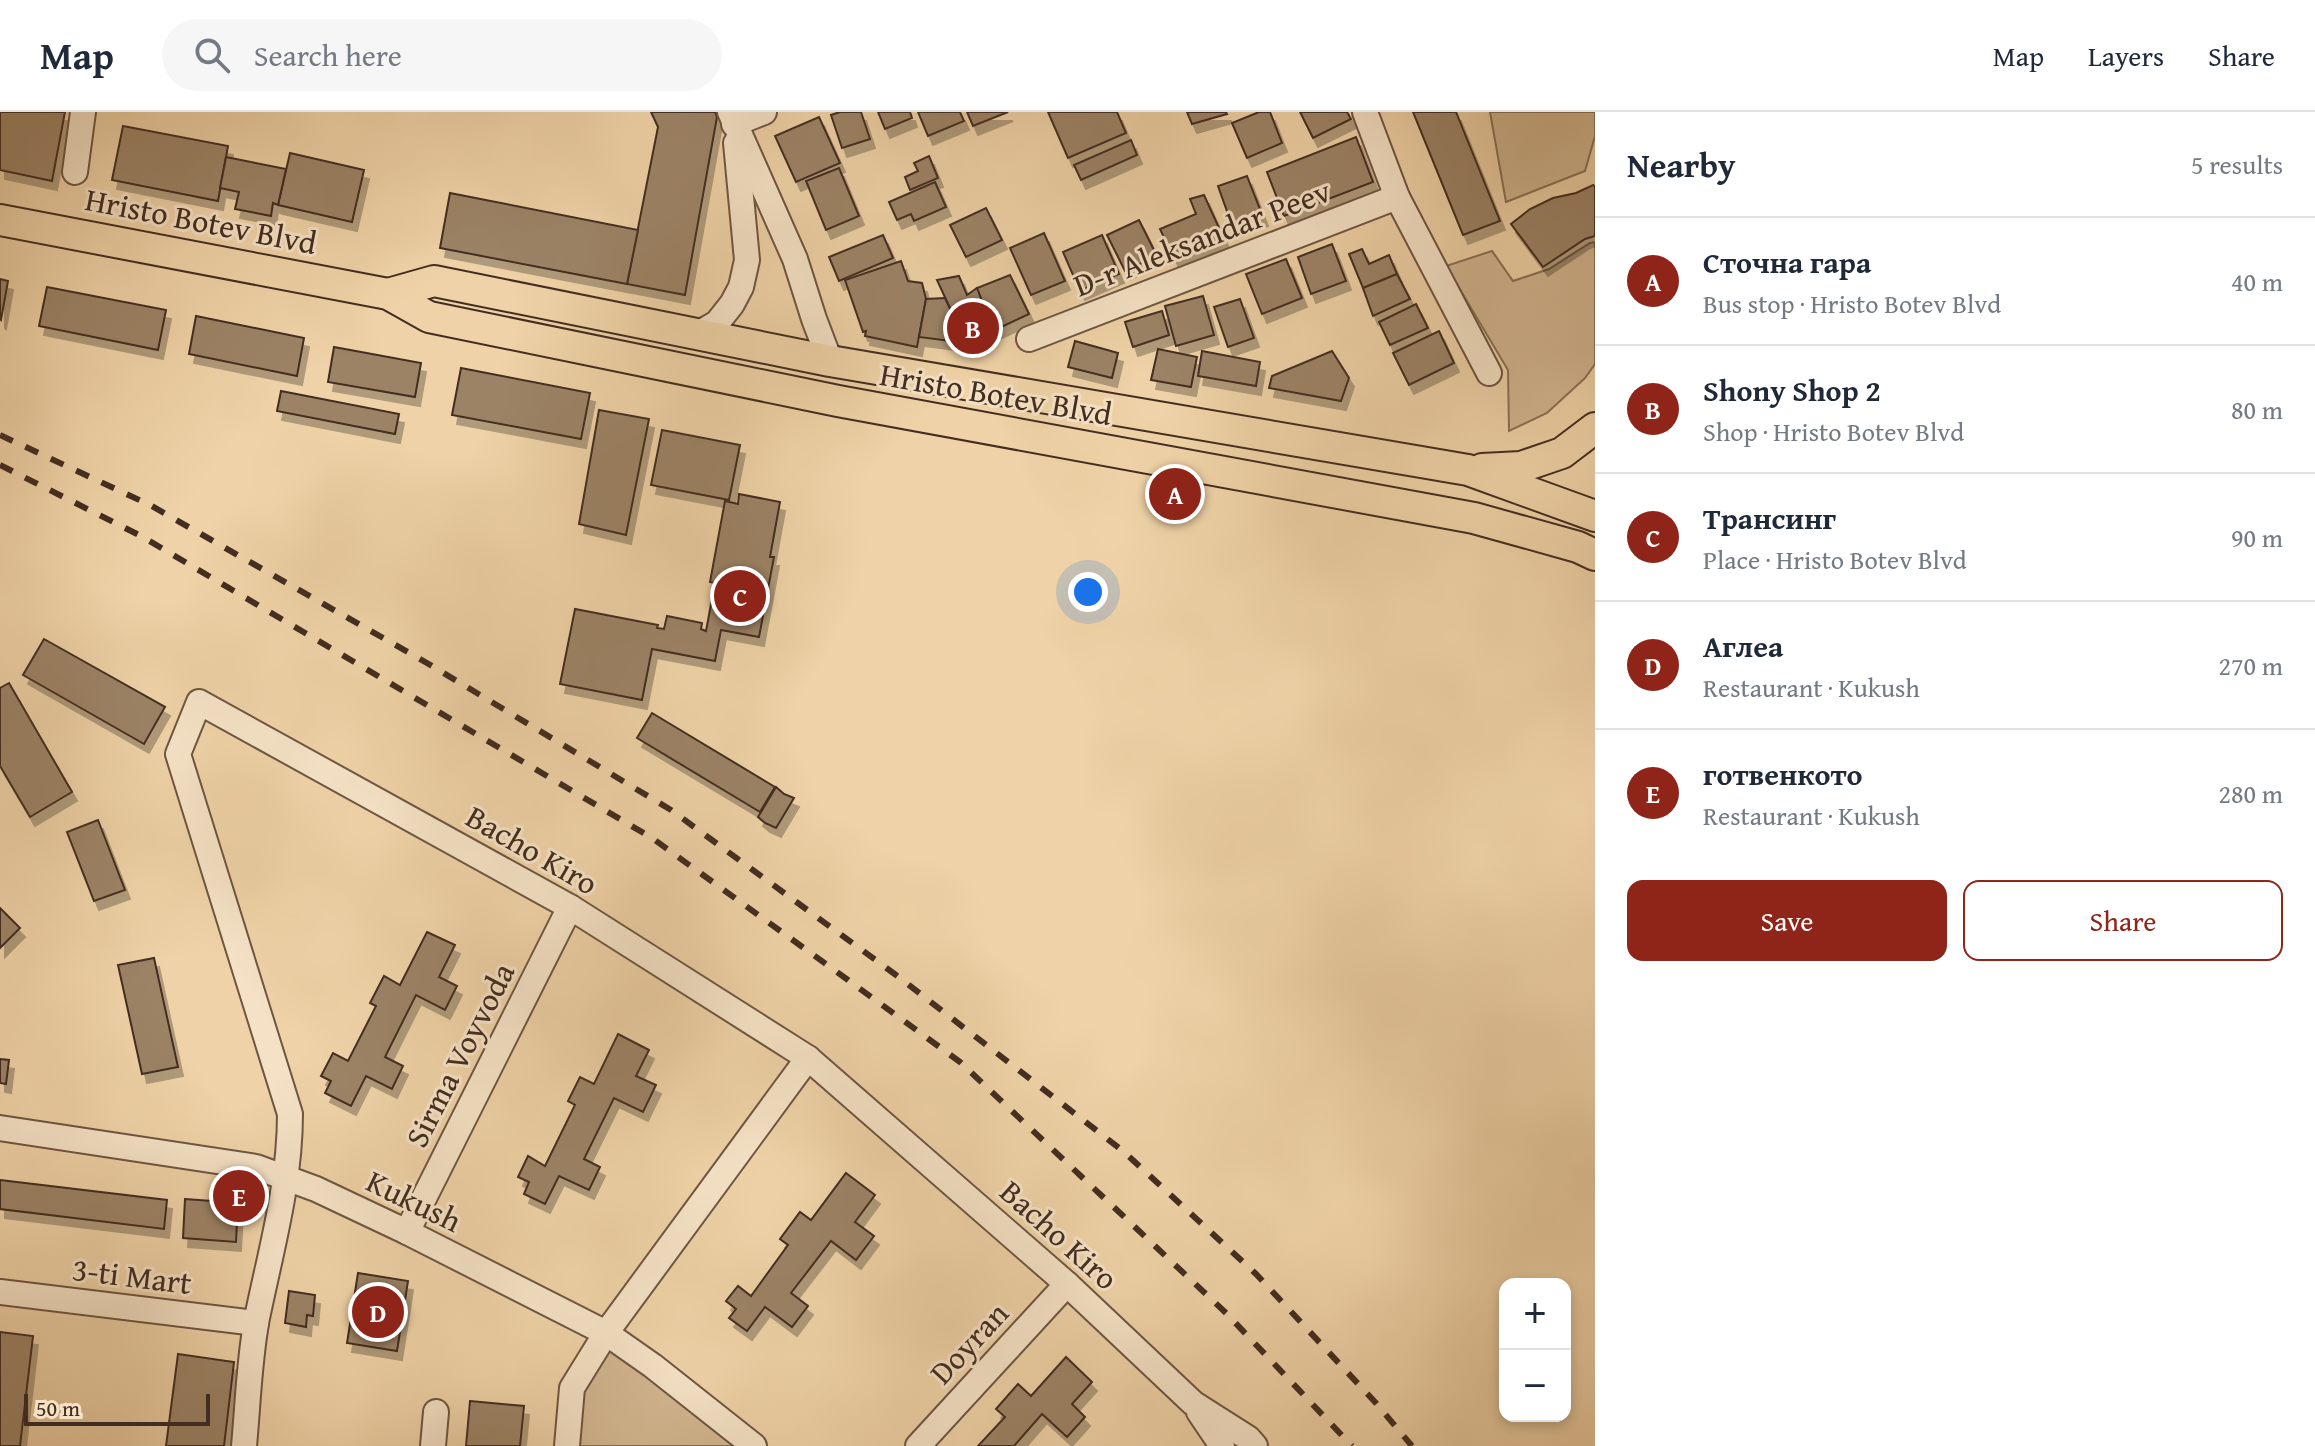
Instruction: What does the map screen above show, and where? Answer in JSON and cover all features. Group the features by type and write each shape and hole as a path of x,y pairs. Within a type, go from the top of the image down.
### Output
{"main road":[{"name":"Hristo Botev Blvd","path":"0,220 388,294 429,317 838,401 1474,518 1578,547 1595,555"},
{"name":"Hristo Botev Blvd","path":"388,294 434,281 830,361 1468,470 1595,516"},
{"path":"830,361 838,401"},
{"path":"1468,470 1521,467 1562,453 1595,428"}],"street":[{"path":"75,172 83,112"},
{"path":"732,118 764,112"},
{"path":"1365,112 1397,197 1489,373"},
{"path":"696,335 717,323 732,304 741,287 747,260 732,118"},
{"path":"732,118 795,259 830,361"},
{"name":"D-r Aleksandar Peev","path":"1029,339 1397,197"},
{"name":"Bacho Kiro","path":"287,1177 290,1114 178,754 199,702 570,907 808,1058 1067,1284 1193,1403 1248,1438 1255,1446"},
{"name":"Sirma Voyvoda","path":"407,1232 570,907"},
{"path":"567,1446 572,1388 606,1333 808,1058"},
{"name":"Kukush","path":"0,1128 256,1167 287,1177 407,1232 606,1333 754,1446"},
{"path":"244,1446 256,1323 287,1177"},
{"name":"Doyran","path":"918,1446 1067,1284"},
{"name":"3-ti Mart","path":"0,1292 256,1323"},
{"name":"Bacho Kiro","path":"1193,1403 1222,1446"},
{"path":"433,1446 436,1412"}],"shaded area":[{"path":"1490,112 1595,112 1595,136 1585,171 1506,202"},
{"path":"1595,242 1595,364 1585,378 1547,413 1509,431 1508,370 1446,266 1492,251 1513,281 1549,269"},
{"path":"607,1347 653,1366 737,1446 579,1446 585,1362"}],"building":[{"path":"0,112 65,112 52,181 0,170"},
{"path":"651,112 715,112 717,117 685,295 627,284 658,127"},
{"path":"861,112 870,139 842,148 831,115"},
{"path":"878,112 910,112 912,118 885,129"},
{"path":"918,112 960,112 964,121 928,136"},
{"path":"967,112 1008,112 973,126"},
{"path":"1048,112 1117,112 1126,133 1068,158"},
{"path":"1187,112 1226,112 1227,114 1192,124"},
{"path":"1259,112 1270,112 1282,143 1247,158 1232,123"},
{"path":"1300,112 1347,112 1351,119 1313,138"},
{"path":"1413,112 1456,112 1500,221 1463,235"},
{"path":"819,117 840,163 796,182 775,136"},
{"path":"123,126 228,146 218,201 112,180"},
{"path":"1356,137 1373,182 1284,216 1267,172"},
{"path":"1131,140 1137,155 1081,180 1074,165"},
{"path":"290,153 364,170 352,222 278,205"},
{"path":"929,156 938,178 910,190 905,177 918,171 914,163"},
{"path":"226,157 286,169 278,205 273,203 271,216 235,209 239,192 220,188"},
{"path":"839,168 859,216 826,230 806,181"},
{"path":"1247,176 1263,217 1233,228 1218,186"},
{"path":"935,182 946,207 914,221 911,214 897,220 889,202"},
{"path":"1593,185 1595,236 1585,239 1543,267 1511,224 1530,209 1553,198"},
{"path":"450,193 638,230 627,284 440,248"},
{"path":"1204,195 1224,239 1175,261 1160,229 1196,214 1190,199"},
{"path":"986,208 1002,240 966,257 950,225"},
{"path":"1139,220 1157,256 1125,271 1107,235"},
{"path":"1044,233 1065,281 1031,295 1010,248"},
{"path":"883,235 893,258 839,281 829,257"},
{"path":"1102,235 1119,274 1080,291 1063,252"},
{"path":"1332,244 1346,281 1311,294 1298,257"},
{"path":"1362,249 1369,264 1389,255 1397,274 1363,288 1349,254"},
{"path":"1286,259 1302,298 1262,314 1246,274"},
{"path":"901,261 908,281 922,283 926,299 917,347 865,336 866,331 863,332 845,280"},
{"path":"1397,274 1410,299 1373,316 1363,288"},
{"path":"1010,275 1029,314 993,331 977,288"},
{"path":"959,276 967,295 977,288 993,331 966,343 937,280"},
{"path":"0,279 8,281 1,320 0,319"},
{"path":"47,287 166,310 158,350 39,326"},
{"path":"1203,296 1214,335 1176,346 1165,306"},
{"path":"945,298 966,343 919,337 926,299"},
{"path":"1240,299 1254,338 1228,347 1214,307"},
{"path":"1416,304 1428,328 1390,345 1379,322"},
{"path":"1162,311 1169,335 1133,347 1125,322"},
{"path":"196,316 304,338 297,376 189,354"},
{"path":"1439,331 1454,363 1409,385 1393,353"},
{"path":"1075,341 1118,353 1112,378 1068,367"},
{"path":"334,347 421,363 415,397 328,382"},
{"path":"1158,349 1197,357 1191,387 1151,380"},
{"path":"1202,351 1260,362 1256,386 1198,376"},
{"path":"1332,351 1349,378 1341,401 1269,388 1272,376"},
{"path":"461,368 590,393 581,439 452,415"},
{"path":"281,391 399,414 395,434 277,411"},
{"path":"599,410 649,419 626,535 579,524"},
{"path":"662,430 740,445 729,500 651,485"},
{"path":"739,494 780,502 770,557 774,557 759,637 721,630 715,661 652,649 642,700 560,684 575,609 658,625 657,628 664,629 667,616 702,623 701,629 706,631 715,583 710,582 725,501 738,504"},
{"path":"44,639 165,707 144,744 23,675"},
{"path":"9,683 72,792 30,817 0,766 0,688"},
{"path":"652,713 775,787 760,812 637,738"},
{"path":"776,787 794,798 776,828 758,817"},
{"path":"98,820 125,890 94,901 67,832"},
{"path":"0,908 20,928 0,948"},
{"path":"427,932 455,945 439,977 457,986 445,1010 416,995 385,1057 403,1066 392,1089 366,1076 351,1106 325,1093 331,1081 321,1076 333,1053 348,1061 376,1006 370,1003 384,976 400,985"},
{"path":"154,958 178,1067 142,1074 118,965"},
{"path":"618,1034 649,1050 636,1076 656,1085 643,1112 614,1098 584,1159 600,1167 589,1190 559,1176 545,1204 524,1194 529,1182 518,1177 528,1156 545,1166 575,1105 568,1101 580,1077 594,1084"},
{"path":"0,1059 9,1060 6,1084 0,1083"},
{"path":"846,1173 875,1195 855,1222 874,1236 856,1260 831,1241 791,1293 808,1306 792,1327 765,1307 747,1331 729,1318 736,1309 726,1301 738,1286 751,1296 788,1245 780,1239 800,1212 811,1220"},
{"path":"0,1180 167,1200 164,1229 0,1209"},
{"path":"185,1199 238,1203 236,1242 183,1238"},
{"path":"358,1273 408,1281 397,1351 347,1343"},
{"path":"289,1291 315,1295 313,1316 307,1315 306,1327 285,1323"},
{"path":"0,1332 33,1336 20,1446 0,1446"},
{"path":"178,1354 234,1362 224,1446 166,1446"},
{"path":"1066,1357 1092,1382 1072,1404 1085,1417 1067,1437 1042,1414 1014,1446 978,1446 1005,1417 996,1409 1018,1384 1031,1396"},
{"path":"470,1401 524,1406 520,1446 466,1446"}],"railway":[{"path":"0,435 150,505 427,663 671,810 896,975 1123,1151 1256,1274 1412,1446"},
{"path":"0,465 141,536 652,838 848,980 960,1062 1226,1313 1352,1446"}],"place":[{"name":"Shony Shop 2","path":"973,328"},
{"name":"Сточна гара","path":"1175,494"},
{"name":"Трансинг","path":"740,596"},
{"name":"готвенкото","path":"239,1196"},
{"name":"Аглеа","path":"378,1312"}]}
